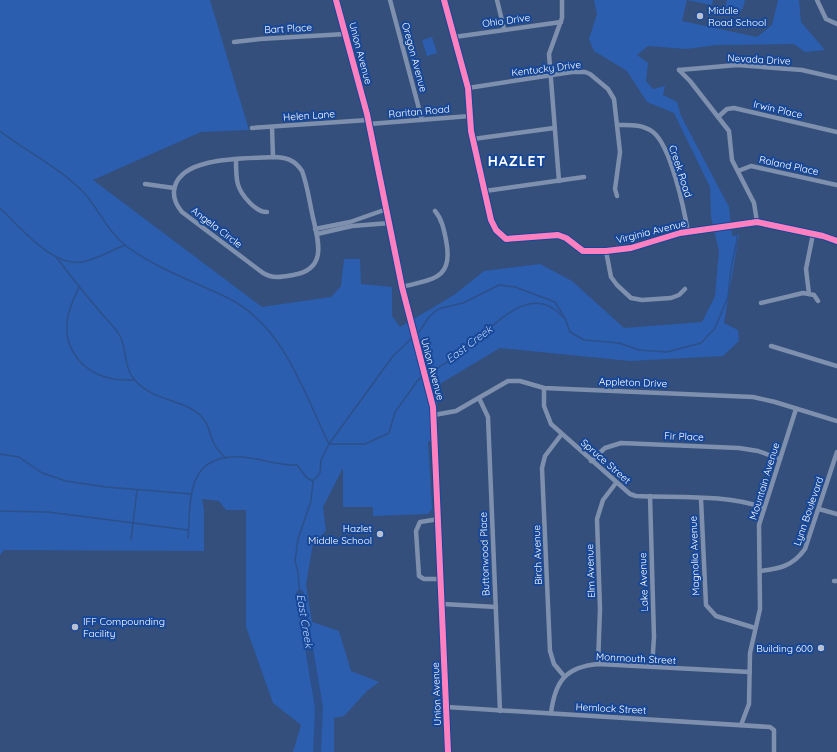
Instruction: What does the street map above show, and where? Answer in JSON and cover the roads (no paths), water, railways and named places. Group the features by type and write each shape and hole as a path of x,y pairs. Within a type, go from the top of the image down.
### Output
{"street":[{"name":"Union Avenue","path":"336,0 368,122 402,287 434,414 448,752"},
{"name":"Oregon Avenue","path":"390,0 422,120"},
{"name":"Virginia Avenue","path":"444,0 468,88 473,140 492,222 496,230 506,239 558,235 566,238 583,251 606,252 630,248 688,232 757,222 813,234 837,241"},
{"path":"498,0 504,29"},
{"path":"559,181 549,49 563,15 562,0"},
{"path":"817,0 826,19 837,24"},
{"name":"Ohio Drive","path":"454,37 561,22"},
{"name":"Bart Place","path":"234,42 260,38 345,34"},
{"name":"Nevada Drive","path":"718,117 679,70 736,65 802,70 837,78"},
{"name":"Kentucky Drive","path":"468,88 572,72 585,72 590,74 612,94 616,106 620,152 615,189 617,196"},
{"name":"Irwin Place","path":"718,117 727,109 734,108 837,132"},
{"name":"Raritan Road","path":"368,122 470,116"},
{"path":"718,117 729,131 731,155 754,203 757,222"},
{"name":"Helen Lane","path":"252,128 368,122"},
{"name":"Creek Road","path":"618,125 643,127 653,132 661,142 666,151 682,204 688,232"},
{"path":"272,127 273,157"},
{"path":"473,140 554,128"},
{"name":"Angela Circle","path":"273,157 289,159 296,163 302,171 319,246 318,257 308,270 299,274 280,277 267,276 182,212 176,202 174,188 178,178 188,170 211,162 236,160 273,157"},
{"path":"236,160 237,184 242,194 254,207 267,212"},
{"name":"Roland Place","path":"738,172 752,166 837,185"},
{"path":"485,191 584,177"},
{"path":"145,184 174,188"},
{"path":"315,229 350,222 387,209"},
{"path":"402,287 432,280 441,275 446,267 448,252 443,226 435,211"},
{"path":"317,234 352,226 390,223"},
{"path":"809,294 806,269 813,234"},
{"path":"606,252 611,277 617,285 632,298 642,300 671,298 679,295 685,289"},
{"path":"760,303 803,293 814,295 818,302"},
{"path":"771,346 837,366"},
{"name":"Appleton Drive","path":"434,414 456,411 512,380 520,380 544,388 740,395 766,399 837,421"},
{"name":"Spruce Street","path":"544,388 544,406 546,415 551,424 561,435 630,494 741,501 764,508"},
{"name":"Buttonwood Place","path":"479,398 488,417 500,711"},
{"name":"Mountain Avenue","path":"740,725 749,704 750,653 761,605 758,537 764,508 796,409"},
{"name":"Birch Avenue","path":"561,435 545,456 542,468 550,651 554,664 564,676"},
{"name":"Fir Place","path":"591,461 605,448 621,443 739,448 758,451 780,459"},
{"name":"Lynn Boulevard","path":"760,572 783,568 797,558 807,545 837,453"},
{"name":"Elm Avenue","path":"598,664 600,609 597,519 603,500 616,483"},
{"name":"Lake Avenue","path":"650,496 654,642 652,667"},
{"name":"Magnolia Avenue","path":"701,499 706,605 716,616 755,628"},
{"path":"819,509 837,514"},
{"path":"439,519 420,522 416,527 416,538 419,576 424,579 441,579"},
{"path":"443,604 496,607"},
{"name":"Monmouth Street","path":"564,676 579,667 598,664 750,672"},
{"path":"551,713 555,692 564,676"},
{"name":"Hemlock Street","path":"447,707 770,727 773,728 774,752"}],"waterway":[{"path":"0,131 55,168 76,185 90,200 114,235 126,246 163,268 228,298 247,310 264,325 290,362 329,444 393,356 412,338"},
{"path":"0,208 37,244 59,258 71,262 87,261 125,245"},
{"name":"East Creek","path":"566,321 570,332 584,340 619,343 639,350 667,352 701,343 715,328 728,297 731,268 737,240 736,232"},
{"path":"57,258 118,333 124,347 129,370 134,379 150,392 184,405 200,415 207,425 215,446 226,458"},
{"path":"415,335 419,332 429,317 438,309 463,303 499,285 515,287 555,302 566,320"},
{"path":"79,287 73,300 67,322 69,342 78,360 94,372 103,376 113,379 134,380"},
{"name":"East Creek","path":"426,375 451,360 465,350 498,321 524,305 537,303 550,307 563,317"},
{"name":"East Creek","path":"300,594 298,572 295,561 298,539 311,501 313,481 320,473 321,460 329,444 365,444 389,433 395,412 418,380 423,377"},
{"path":"0,454 19,457 42,473 66,481 106,487 191,494"},
{"path":"188,538 190,508 195,481 201,470 210,463 224,458 242,457 297,465 307,478 313,481"},
{"path":"131,540 137,490"},
{"path":"0,511 48,512 188,530"},
{"name":"East Creek","path":"300,594 319,708 317,752"}],"place":[{"name":"Middle Road School","path":"700,16"},
{"name":"Hazlet Middle School","path":"380,534"},
{"name":"IFF Compounding Facility","path":"75,627"},
{"name":"Building 600","path":"821,648"}],"district":[{"name":"HAZLET","path":"517,161"}]}
